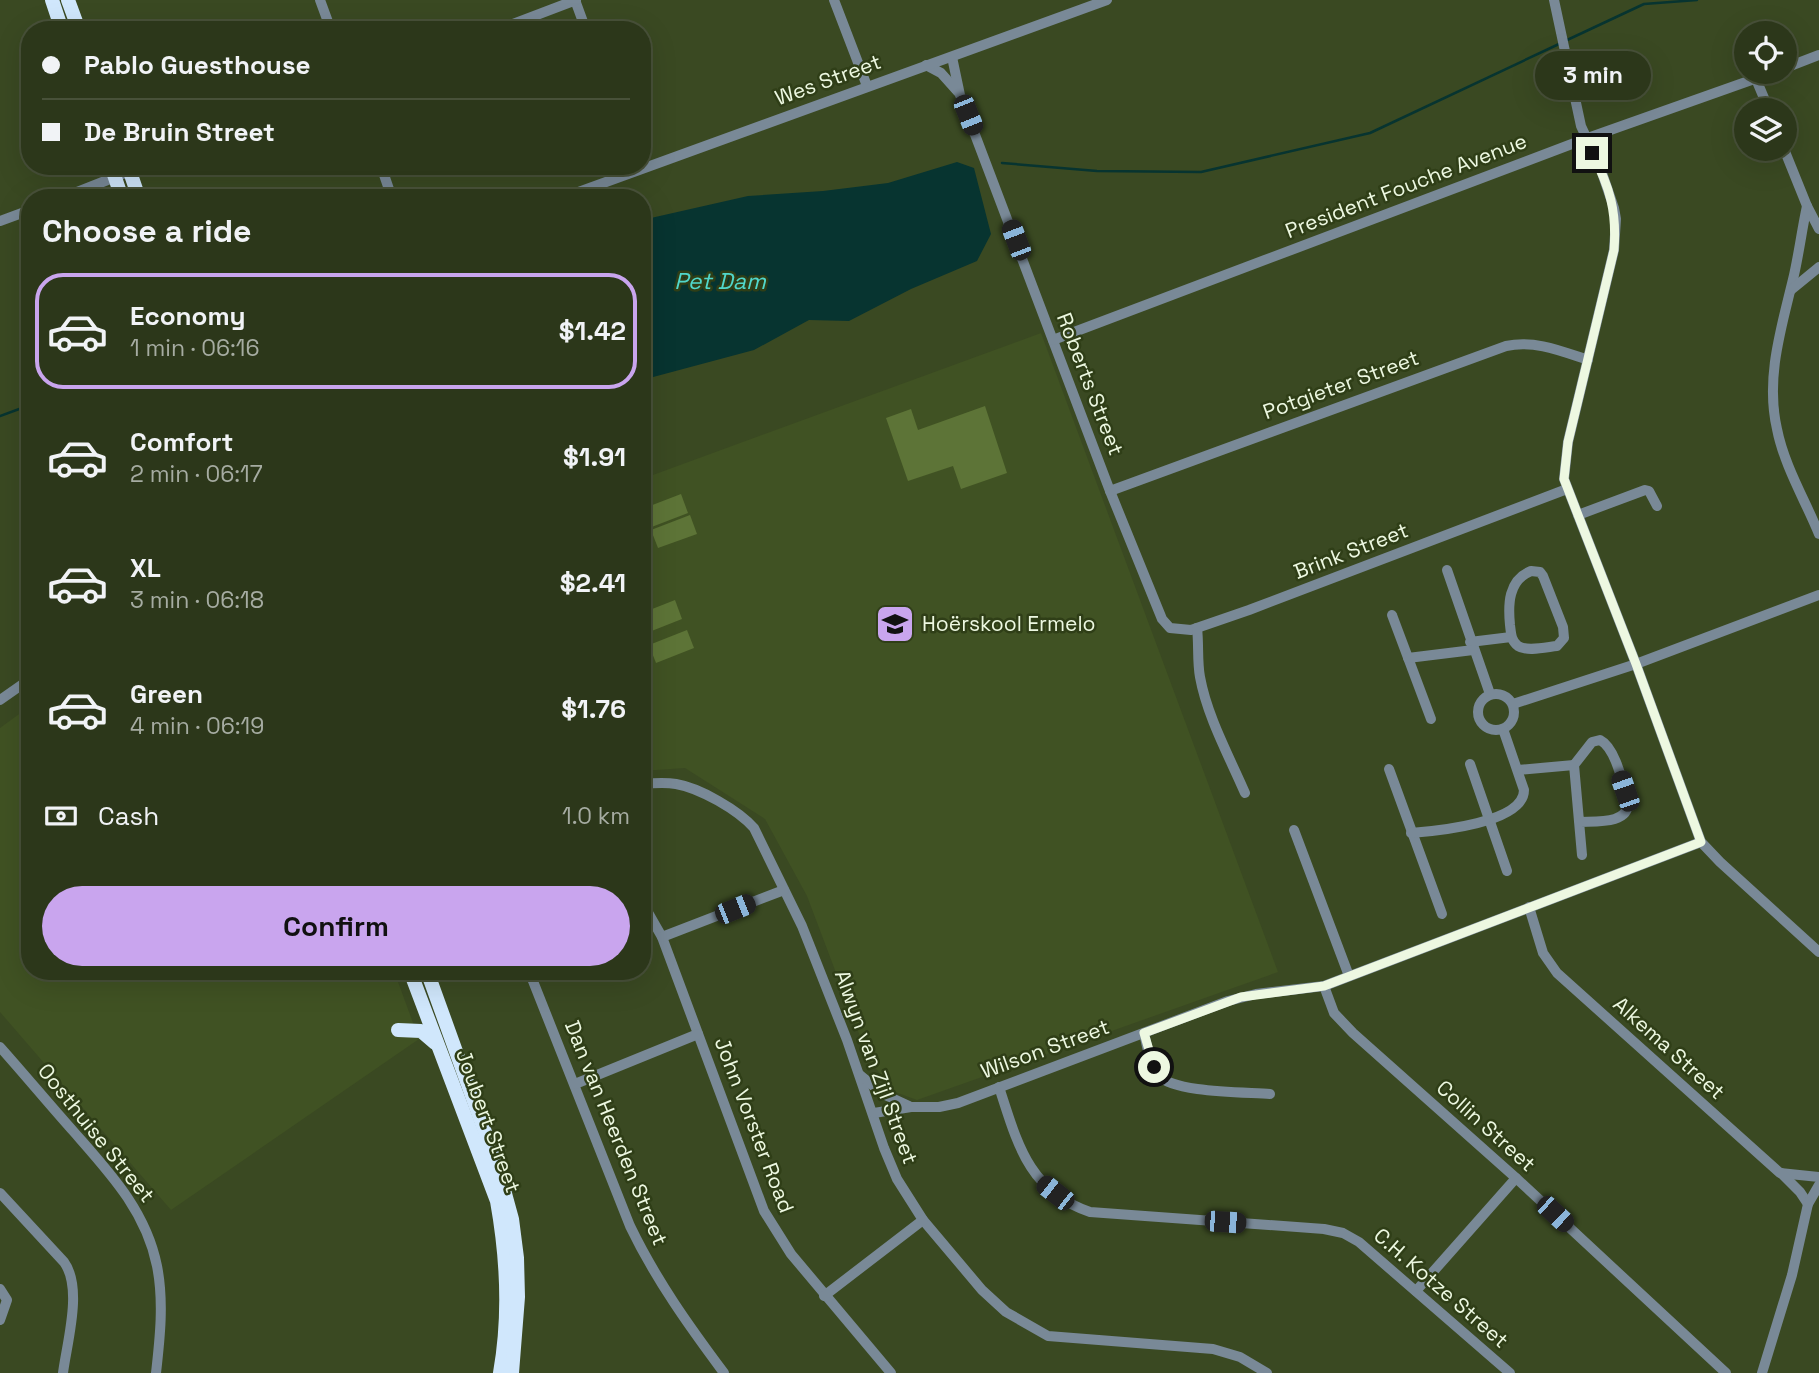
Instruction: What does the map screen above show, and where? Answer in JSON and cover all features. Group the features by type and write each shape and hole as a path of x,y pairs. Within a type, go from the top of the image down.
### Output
{"highway":[{"path":"52,0 59,21"},
{"path":"68,0 76,21"},
{"name":"Joubert Street","path":"413,980 488,1175 498,1210 506,1286 505,1339 500,1373"},
{"name":"Joubert Street","path":"431,980 498,1168 512,1219 518,1297 512,1373"},
{"path":"439,980 439,1001"},
{"path":"398,1030 421,1031 438,1047"}],"street":[{"path":"320,0 328,21"},
{"path":"521,21 576,0 583,21"},
{"path":"834,0 867,86"},
{"name":"Wes Street","path":"651,163 952,57 1087,4 1107,0"},
{"path":"1554,0 1585,139 1600,167 1616,219 1614,250 1564,458 1564,479 1701,842 1819,952"},
{"path":"1797,63 1819,55"},
{"path":"952,57 960,95"},
{"path":"926,65 941,73 960,95"},
{"name":"President Fouche Avenue","path":"1053,340 1585,139 1742,84"},
{"name":"Roberts Street","path":"960,95 1110,491 1157,607 1170,628 1185,631 1197,628"},
{"path":"1789,161 1819,229"},
{"path":"80,189 107,175"},
{"name":"Wes Street","path":"584,189 619,175"},
{"path":"1807,206 1777,347 1773,376 1774,414 1783,449 1819,534"},
{"path":"0,221 21,213"},
{"path":"1790,290 1819,267"},
{"name":"Potgieter Street","path":"1110,491 1506,346 1544,346 1588,360"},
{"name":"Brink Street","path":"1197,628 1262,606 1567,489"},
{"path":"1578,515 1645,490 1649,491 1657,506"},
{"path":"1447,570 1471,646 1490,694"},
{"path":"1531,571 1540,572 1563,627 1564,638 1557,646 1524,648 1518,646 1511,637 1511,592 1521,576 1531,571"},
{"path":"1513,704 1636,664 1819,595"},
{"path":"1392,615 1430,719"},
{"path":"1197,628 1200,676 1204,692 1245,793"},
{"path":"1408,659 1511,637"},
{"path":"0,701 21,686"},
{"path":"1490,694 1504,695 1513,704 1512,720 1503,729 1490,729 1481,723 1478,717 1479,705 1490,694"},
{"path":"1411,833 1455,829 1489,820 1518,806 1524,798 1518,770 1503,729"},
{"path":"1578,822 1621,817 1628,812 1629,802 1612,754 1605,742 1600,740 1592,742 1574,765 1578,822 1582,855"},
{"path":"1470,764 1507,871"},
{"path":"1518,770 1574,765"},
{"path":"1389,769 1442,914"},
{"name":"Alwyn van Zijl Street","path":"651,784 679,784 740,815 761,839 802,926 897,1179 923,1220 982,1290 1006,1312 1037,1332 1057,1338 1213,1349 1240,1357 1267,1373"},
{"path":"1294,830 1349,976"},
{"name":"Wilson Street","path":"874,1113 949,1105 1241,997 1324,986 1701,842"},
{"path":"662,937 784,890"},
{"name":"Alkema Street","path":"1529,908 1543,953 1551,967 1780,1173 1800,1192 1808,1204"},
{"name":"John Vorster Road","path":"651,918 662,937 764,1211 791,1254 891,1373"},
{"name":"Dan van Heerden Street","path":"533,980 630,1226 650,1267 676,1308 724,1373"},
{"name":"Collin Street","path":"1324,986 1334,1013 1342,1022 1517,1178 1726,1373"},
{"path":"1144,1033 1154,1067 1165,1081 1190,1087 1270,1094"},
{"path":"575,1084 698,1034"},
{"name":"Oosthuise Street","path":"0,1047 113,1177 145,1225 158,1267 160,1290 161,1323 156,1373"},
{"path":"860,1075 883,1094 911,1107"},
{"name":"C.H. Kotze Street","path":"999,1087 1026,1163 1043,1184 1078,1208 1105,1214 1334,1231 1359,1242 1510,1373"},
{"path":"1780,1173 1819,1177"},
{"path":"1416,1291 1517,1178"},
{"path":"1762,1373 1792,1276 1808,1204 1819,1185"},
{"path":"0,1193 64,1262 71,1275 72,1301 63,1373"},
{"path":"824,1296 923,1220"},
{"path":"0,1289 7,1300 0,1320"}],"shaded area":[{"name":"Hoërskool Ermelo","path":"1041,333 1278,972 917,1100 895,1092 869,1060 807,896 765,819 685,768 651,770 651,476"},
{"path":"985,406 1007,473 961,489 953,466 908,481 886,418 911,409 918,430"},
{"path":"681,494 688,513 651,527 651,506"},
{"path":"690,515 697,534 658,548 651,530"},
{"path":"675,600 682,619 651,631 651,609"},
{"path":"687,630 694,648 656,663 651,644"},
{"path":"21,713 21,980 397,980 419,1039 171,1210 0,1012 0,728"}],"water":[{"name":"Pet Dam","path":"957,162 974,168 991,234 977,261 911,289 849,321 809,320 754,350 651,378 651,218 748,196 888,183"}],"waterway":[{"path":"1565,41 1644,4 1697,0"},
{"path":"1002,163 1097,171 1201,172 1370,133 1559,44"},
{"path":"0,416 21,408"}],"place":[{"name":"Hoërskool Ermelo","path":"895,624"}],"route":[{"path":"1154,1067 1144,1033 1241,997 1324,986 1701,842 1564,479 1564,458 1614,250 1614,208 1600,167 1592,153"}]}
